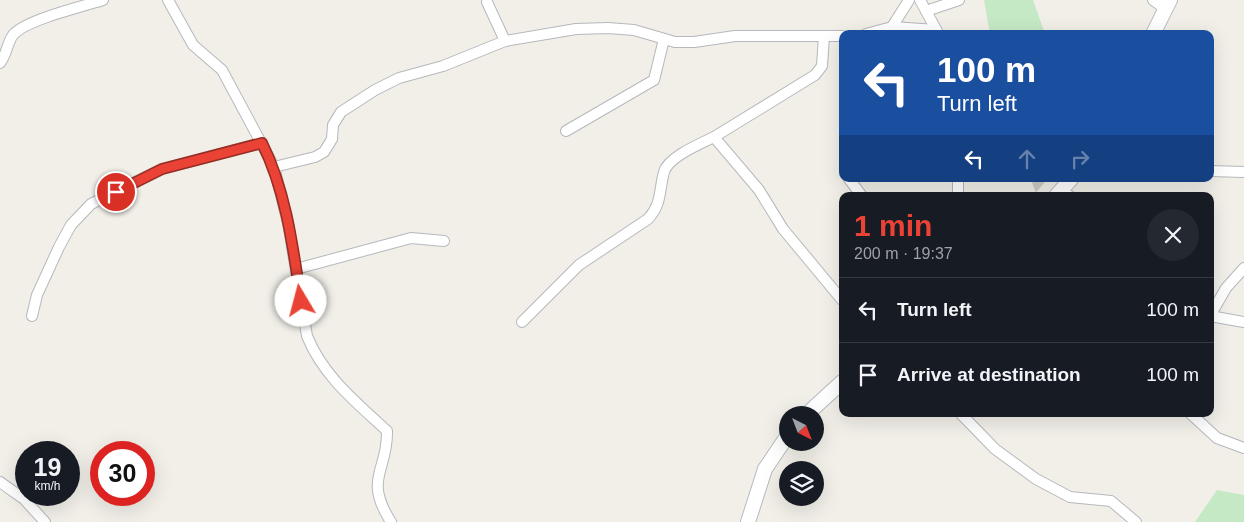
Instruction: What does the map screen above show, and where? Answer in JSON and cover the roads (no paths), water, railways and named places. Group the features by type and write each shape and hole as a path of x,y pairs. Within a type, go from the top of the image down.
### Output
{"main road":[{"path":"1155,30 1167,5"},
{"path":"816,406 839,385"},
{"path":"748,522 765,470 779,447"}],"street":[{"path":"0,63 6,55 14,34 23,28 56,15 104,0"},
{"path":"168,0 193,45 222,70 274,167 288,223 307,336 313,351 330,376 387,431 387,440 376,485 380,500 391,522"},
{"path":"892,27 909,0"},
{"path":"920,0 936,30"},
{"path":"926,11 959,0"},
{"path":"1153,0 1167,5"},
{"path":"487,2 506,41"},
{"path":"881,30 892,27 919,30"},
{"path":"274,167 315,157 324,152 332,139 333,125 342,112 375,90 400,78 442,66 506,41 576,29 608,28 634,30 664,39 694,42 735,36 839,36"},
{"path":"522,322 579,265 648,219 656,210 664,171 670,163 815,75 822,66 824,36"},
{"path":"566,131 654,80 664,39"},
{"path":"714,137 760,190 783,229 839,296"},
{"path":"32,316 37,295 59,247 71,225 91,204 162,169 262,143"},
{"path":"1214,171 1244,172"},
{"path":"851,182 859,192"},
{"path":"296,269 411,238 444,242"},
{"path":"1214,309 1226,288 1244,268"},
{"path":"1214,317 1244,322"},
{"path":"965,417 994,449 1036,479 1070,497 1112,501 1136,522"},
{"path":"1194,417 1217,438 1244,448"},
{"path":"0,482 24,498 45,522"}]}
